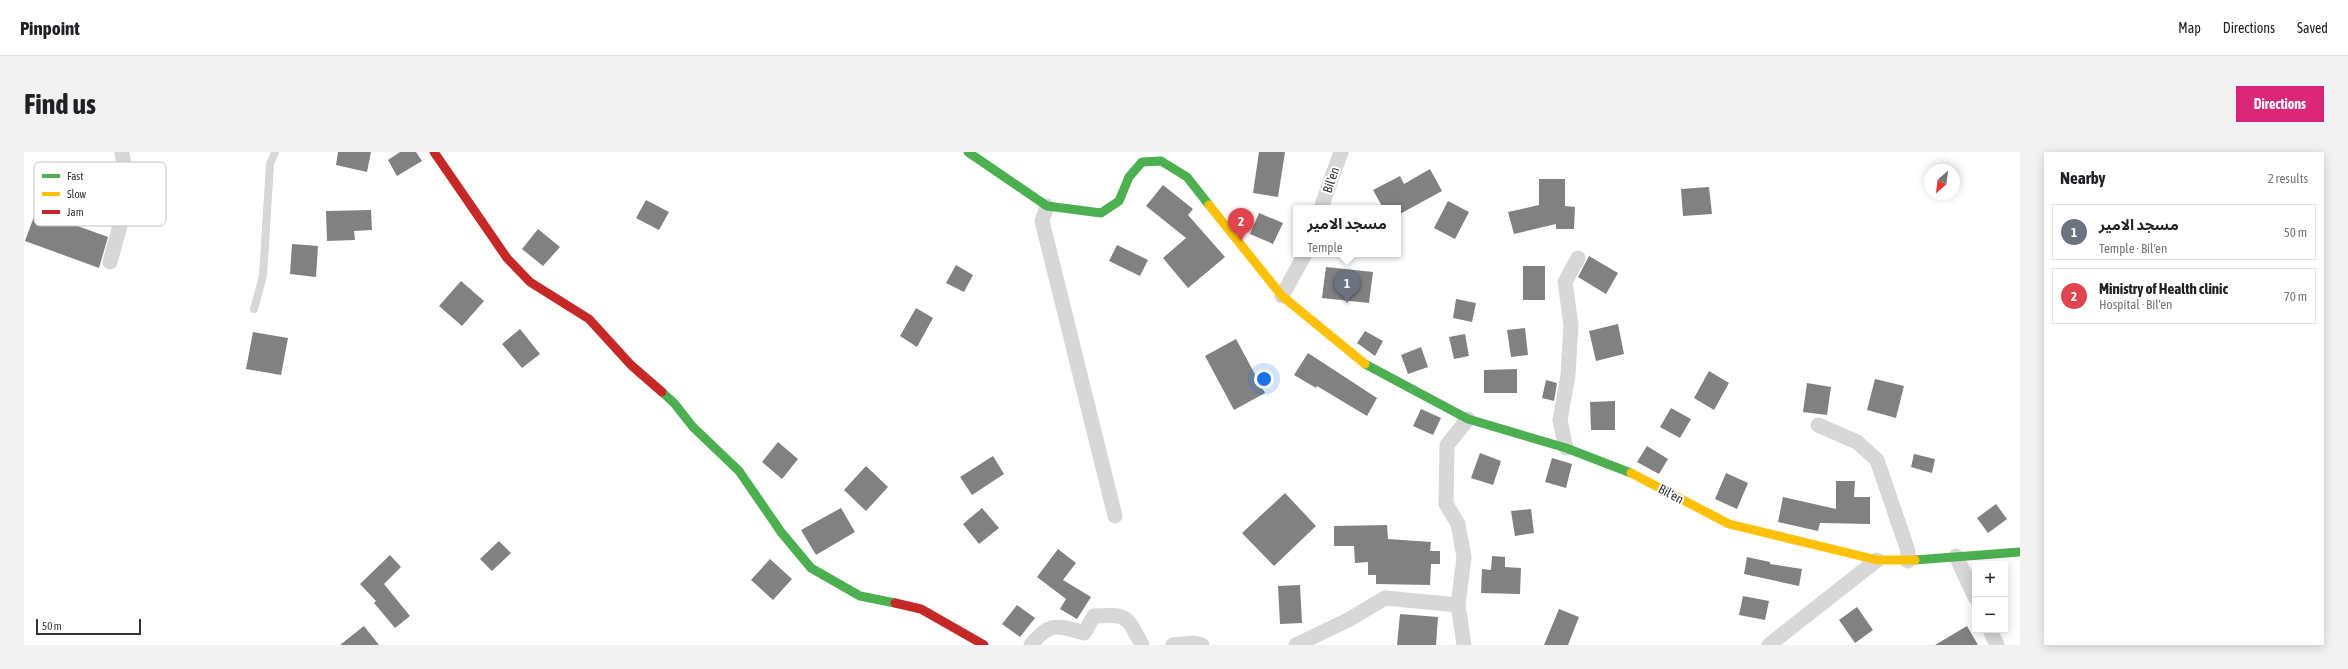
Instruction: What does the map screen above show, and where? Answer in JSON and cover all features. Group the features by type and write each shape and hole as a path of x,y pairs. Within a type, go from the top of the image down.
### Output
{"street":[{"path":"122,152 123,162"},
{"path":"434,152 507,258 530,282 589,319 631,365 674,403 693,427 739,471 781,532 811,568 860,596 921,609 984,645"},
{"path":"968,152 1047,206 1101,213 1119,201 1138,157"},
{"name":"Bil'en","path":"1322,205 1341,152"},
{"name":"Bil'en","path":"1138,157 1161,161 1187,177 1282,296 1361,362 1468,419 1566,448 1628,471 1730,524 1877,560 1908,561 1956,556"},
{"path":"1047,206 1042,221 1115,516"},
{"path":"110,262 120,226"},
{"path":"1282,296 1303,257"},
{"path":"1566,448 1560,420 1568,375 1571,325 1565,282 1578,258"},
{"path":"1464,645 1458,605 1464,557 1458,524 1446,504 1447,445 1468,419"},
{"path":"1818,425 1857,442 1877,460 1908,551 1908,561"},
{"path":"1972,591 1956,556 2020,552"},
{"path":"1769,645 1877,560"},
{"path":"1296,645 1350,619 1385,598 1458,605"},
{"path":"1031,645 1042,631 1060,626 1084,633 1094,616 1119,615 1130,623 1142,645"},
{"path":"1991,633 1997,645"},
{"path":"1173,645 1194,643 1202,645"}],"lane":[{"path":"254,309 263,276 270,164 275,152"}],"building":[{"path":"338,152 371,152 367,172 336,165"},
{"path":"400,152 416,152 422,161 397,176 388,160"},
{"path":"1259,152 1285,152 1278,197 1253,193"},
{"path":"1430,169 1442,191 1401,213 1401,205 1381,205 1373,190 1400,176 1404,184"},
{"path":"1539,179 1565,179 1565,206 1575,207 1574,229 1556,229 1556,224 1514,234 1508,212 1539,205"},
{"path":"1163,185 1193,209 1188,215 1225,257 1188,288 1163,258 1186,238 1146,206"},
{"path":"1709,187 1712,214 1683,216 1681,189"},
{"path":"646,200 669,212 659,230 636,218"},
{"path":"1448,201 1469,212 1455,239 1434,228"},
{"path":"371,210 372,230 354,231 355,240 327,241 326,211"},
{"path":"1259,213 1283,223 1273,244 1250,234"},
{"path":"34,216 34,226 78,226 108,237 99,268 25,241"},
{"path":"538,229 560,247 543,266 522,249"},
{"path":"292,244 318,246 316,277 290,274"},
{"path":"1117,245 1148,260 1140,276 1109,261"},
{"path":"1589,256 1618,273 1606,294 1578,277"},
{"path":"956,265 973,275 964,292 946,283"},
{"path":"1523,266 1545,266 1545,300 1523,300"},
{"path":"1326,267 1373,272 1369,303 1322,298"},
{"path":"461,281 484,301 462,326 439,306"},
{"path":"1456,299 1476,303 1472,322 1453,318"},
{"path":"916,308 933,318 917,347 900,336"},
{"path":"1618,324 1624,354 1596,361 1589,331"},
{"path":"1525,328 1528,355 1511,357 1507,330"},
{"path":"520,329 540,354 522,368 502,344"},
{"path":"1365,331 1383,341 1375,356 1357,343"},
{"path":"253,332 288,338 281,375 246,369"},
{"path":"1465,334 1469,356 1454,359 1449,337"},
{"path":"1236,339 1265,393 1234,410 1205,356"},
{"path":"1421,347 1428,367 1408,374 1401,355"},
{"path":"1308,353 1377,398 1367,416 1317,386 1316,388 1294,375"},
{"path":"1517,369 1517,393 1484,393 1484,370"},
{"path":"1709,371 1729,383 1714,410 1694,398"},
{"path":"1875,379 1904,386 1896,418 1867,410"},
{"path":"1546,380 1557,383 1554,401 1542,398"},
{"path":"1807,383 1831,387 1827,415 1803,412"},
{"path":"1615,401 1615,430 1591,430 1590,402"},
{"path":"1671,408 1691,419 1680,438 1660,427"},
{"path":"1421,409 1441,418 1433,435 1413,426"},
{"path":"778,442 798,459 782,479 762,462"},
{"path":"1647,446 1668,459 1659,474 1637,462"},
{"path":"1480,453 1501,461 1493,485 1471,478"},
{"path":"1914,454 1935,459 1932,473 1911,467"},
{"path":"993,456 1004,474 972,495 960,477"},
{"path":"1552,458 1572,464 1566,488 1545,482"},
{"path":"866,466 888,487 866,511 844,490"},
{"path":"1726,473 1748,483 1737,509 1715,499"},
{"path":"1836,481 1855,481 1854,497 1870,497 1870,524 1820,523 1818,531 1778,522 1783,497 1836,509"},
{"path":"1285,493 1316,526 1274,566 1242,533"},
{"path":"1996,504 2007,519 1988,533 1977,518"},
{"path":"841,508 855,532 816,555 801,530"},
{"path":"982,508 999,528 979,544 963,524"},
{"path":"1531,509 1534,533 1515,536 1511,511"},
{"path":"1387,525 1388,539 1431,542 1430,551 1440,551 1440,564 1431,564 1430,585 1376,584 1376,575 1368,575 1368,562 1355,563 1354,546 1334,546 1334,526"},
{"path":"499,541 511,553 492,571 480,559"},
{"path":"1058,549 1076,563 1063,580 1091,597 1077,619 1060,609 1066,599 1037,577"},
{"path":"390,555 401,567 384,584 410,616 395,628 374,603 376,601 360,584"},
{"path":"1492,556 1505,557 1505,567 1521,568 1520,594 1481,593 1482,569 1491,570"},
{"path":"1747,557 1770,562 1770,564 1802,569 1799,586 1744,574"},
{"path":"770,559 792,579 773,600 751,580"},
{"path":"1300,585 1302,623 1280,624 1278,586"},
{"path":"1743,596 1769,601 1765,620 1739,615"},
{"path":"1017,605 1035,618 1020,637 1002,624"},
{"path":"1857,607 1873,630 1855,643 1839,620"},
{"path":"1559,609 1579,617 1568,645 1544,645"},
{"path":"1400,614 1438,617 1436,645 1397,645"},
{"path":"364,626 379,645 340,645"},
{"path":"1967,626 1978,645 1935,645"}],"traffic: fast":[{"path":"968,152 1047,206 1101,213 1119,201 1129,177 1142,162 1161,161 1187,177 1209,205"},
{"path":"1365,364 1468,419 1566,448 1631,473"},
{"path":"662,392 674,403 693,427 739,471 781,532 811,568 860,596 895,603"},
{"path":"1915,560 2020,552"}],"traffic: slow":[{"path":"1209,205 1282,296 1365,364"},
{"path":"1631,473 1729,524 1877,560 1915,560"}],"traffic: jam":[{"path":"434,152 507,258 530,282 589,319 631,365 662,392"},
{"path":"895,603 921,609 984,645"}],"place":[{"name":"Ministry of Health clinic","path":"1241,241"},
{"name":"مسجد الامير","path":"1347,303"}]}
